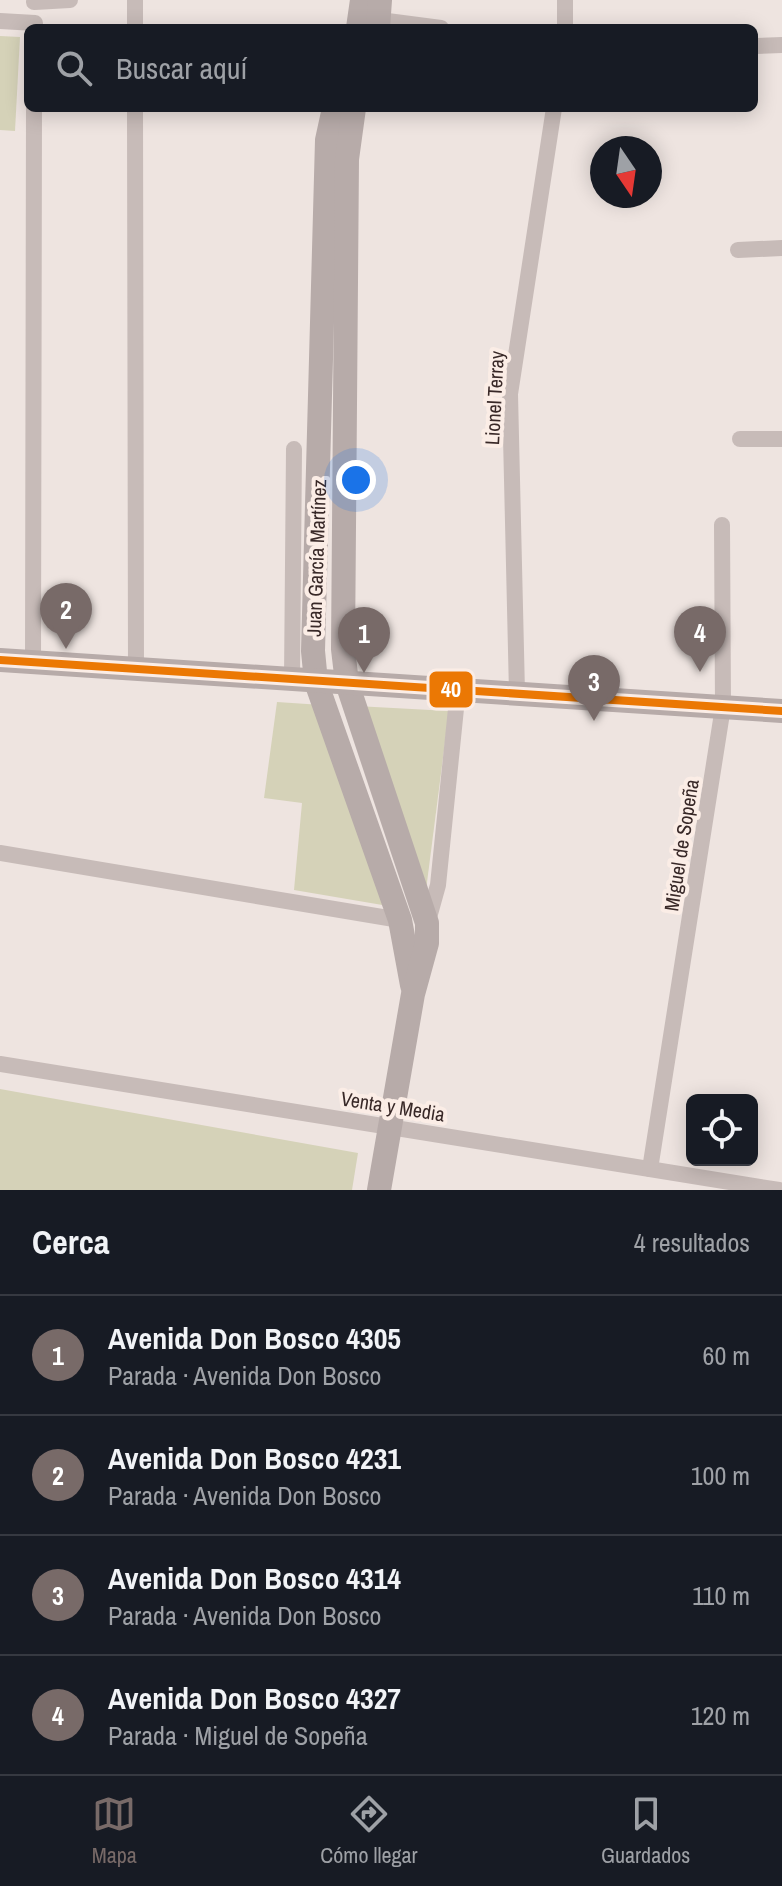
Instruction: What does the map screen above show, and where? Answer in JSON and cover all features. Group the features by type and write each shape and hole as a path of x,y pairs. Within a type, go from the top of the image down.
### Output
{"main road":[{"name":"Juan García Martínez","path":"333,112 327,140 313,651 304,681 400,920 413,994"},
{"name":"Juan García Martínez","path":"353,112 347,159 343,649 347,683 427,923 427,943 413,994 379,1190"},
{"path":"0,660 782,711"}],"street":[{"path":"35,24 34,1 70,0"},
{"path":"135,0 135,24"},
{"path":"565,0 565,24"},
{"path":"370,16 417,24"},
{"path":"0,21 24,24"},
{"path":"758,46 782,45"},
{"path":"33,662 34,112"},
{"path":"135,112 136,669"},
{"name":"Lionel Terray","path":"517,693 510,394 553,112"},
{"path":"738,250 782,248"},
{"path":"740,439 782,439"},
{"path":"294,449 304,681"},
{"name":"Miguel de Sopeña","path":"650,1169 723,707 722,525"},
{"path":"427,923 438,885 458,689"},
{"path":"0,853 400,920"},
{"name":"Venta y Media","path":"0,1064 779,1190"}],"shaded area":[{"path":"0,36 20,37 15,131 0,130"},
{"path":"277,702 322,705 400,908 294,890 302,803 264,798"},
{"path":"356,706 449,711 425,898"},
{"path":"0,1089 358,1153 352,1190 0,1190"}],"transit line":[{"name":"40","path":"0,660 782,711"}],"place":[{"name":"Avenida Don Bosco 4231","path":"66,649"},
{"name":"Avenida Don Bosco 4327","path":"700,672"},
{"name":"Avenida Don Bosco 4305","path":"364,673"},
{"name":"Avenida Don Bosco 4314","path":"594,721"}]}
